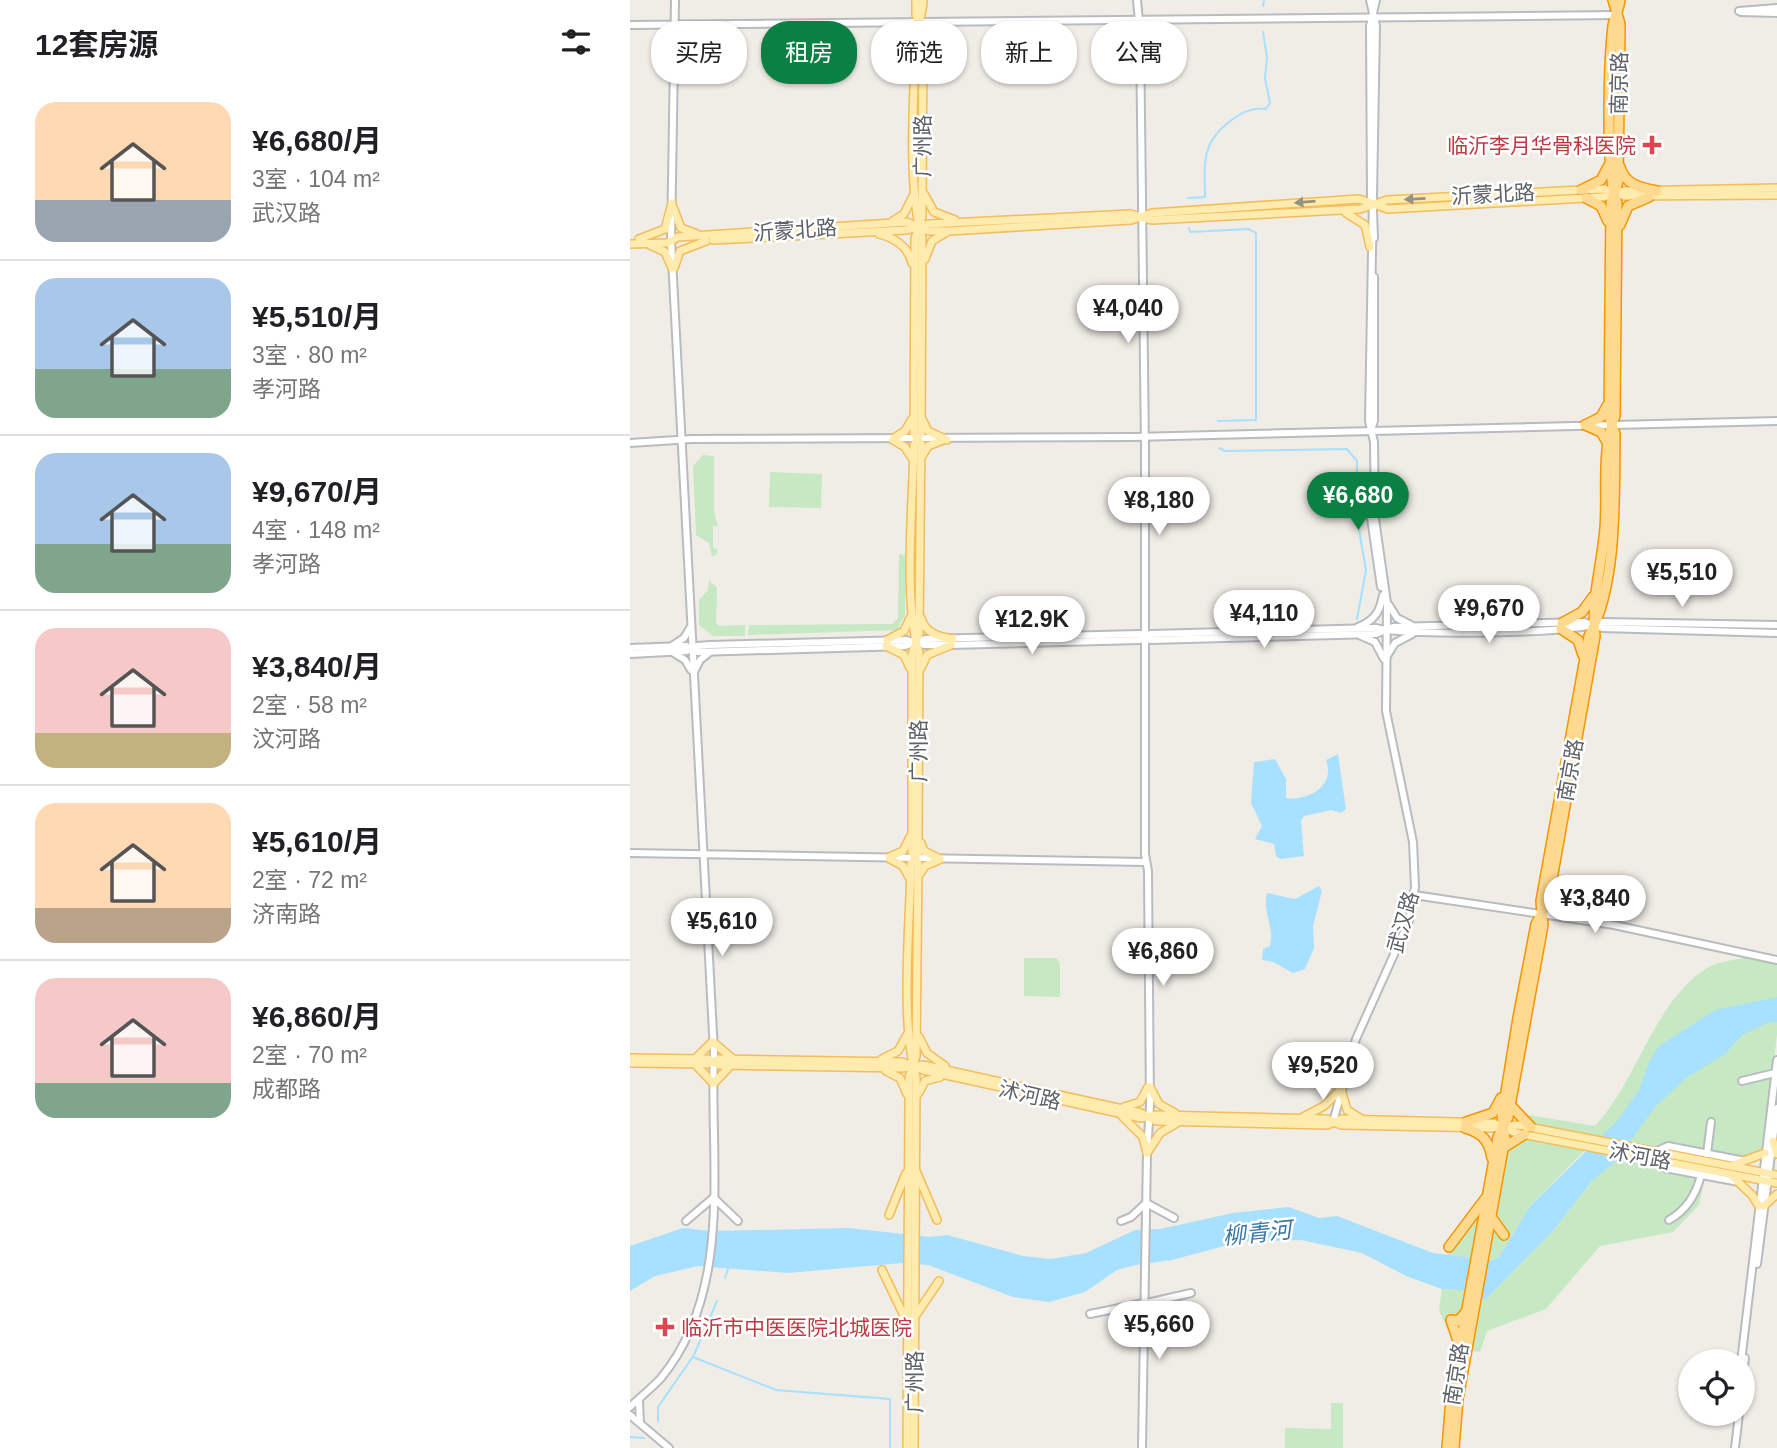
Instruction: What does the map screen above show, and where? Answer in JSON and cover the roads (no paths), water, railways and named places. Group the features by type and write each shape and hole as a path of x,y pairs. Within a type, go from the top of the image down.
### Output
{"highway":[{"name":"南京路","path":"1613,0 1616,15"},
{"name":"南京路","path":"1483,1237 1498,1137 1510,1105 1543,925 1541,913 1588,636 1600,616 1612,527 1615,434 1609,402 1613,240 1617,203 1613,193 1613,24 1620,0"},
{"path":"1613,240 1605,211 1583,194 1601,180 1614,152"},
{"path":"1614,152 1625,178 1653,194"},
{"path":"1613,240 1623,213 1634,202 1653,194"},
{"name":"南京路","path":"1483,1237 1491,1217 1503,1148 1502,1115 1536,924 1548,902 1595,636 1592,615 1605,527 1608,445 1615,416 1613,240"},
{"path":"1585,425 1601,417 1609,402"},
{"path":"1585,425 1601,432 1608,445"},
{"path":"1584,660 1583,647 1561,626 1582,612 1597,590"},
{"path":"1466,1125 1493,1112 1507,1083"},
{"path":"1503,1148 1528,1131 1510,1105"},
{"path":"1466,1125 1486,1139 1493,1165"},
{"path":"1450,1247 1489,1191"},
{"path":"1491,1217 1504,1235"},
{"path":"1469,1220 1476,1221 1483,1237 1471,1305"},
{"name":"南京路","path":"1447,1448 1451,1398 1471,1305"},
{"name":"南京路","path":"1454,1448 1471,1305"}],"main road":[{"name":"广州路","path":"916,0 919,21"},
{"name":"广州路","path":"919,21 923,0"},
{"name":"广州路","path":"914,1448 912,1065 909,1055 913,1027 915,676 919,633 916,610 917,459 921,444 917,439 921,433 917,416 919,227 915,217 918,177 917,84"},
{"path":"918,177 924,196 934,212 966,222"},
{"path":"888,223 904,214 910,205 918,177"},
{"name":"沂蒙北路","path":"1653,194 1777,188"},
{"name":"沂蒙北路","path":"1141,215 1152,220 1331,211 1360,209 1387,200 1583,194 1604,189 1613,193 1777,195"},
{"name":"沂蒙北路","path":"634,242 871,232 966,222 1141,215 1359,199 1372,205"},
{"path":"672,203 676,222 681,228 706,238"},
{"path":"634,242 665,229 672,203"},
{"path":"1331,211 1349,213 1360,219 1370,247"},
{"name":"沂蒙北路","path":"706,238 907,222 928,231 950,231 1131,220 1141,215"},
{"path":"918,276 932,242 950,231"},
{"path":"871,232 895,240 909,252 918,276"},
{"path":"673,268 680,251 706,238"},
{"path":"634,242 665,252 673,268"},
{"path":"917,416 928,431 947,440 934,442 917,459 893,439 905,431 917,416"},
{"path":"916,610 928,630 937,637 952,642"},
{"path":"915,676 904,655 886,643 904,631 916,610"},
{"path":"915,676 927,655 952,642"},
{"path":"889,858 903,850 915,830"},
{"path":"915,830 924,851 940,859"},
{"path":"889,858 903,866 914,880 925,866 940,859"},
{"path":"871,1065 898,1051 913,1027"},
{"path":"913,1027 927,1053 953,1074"},
{"path":"712,1042 732,1062 714,1082 695,1061 712,1042"},
{"name":"沭河路","path":"630,1058 912,1065 1119,1111 1181,1119 1327,1125 1333,1122 1341,1125 1466,1125"},
{"name":"沭河路","path":"630,1063 695,1061"},
{"path":"871,1065 900,1078 912,1103"},
{"path":"912,1103 925,1081 953,1074"},
{"path":"1148,1151 1143,1137 1119,1111 1140,1102 1149,1087"},
{"path":"1148,1151 1160,1132 1181,1119 1158,1104 1149,1087"},
{"path":"1300,1118 1314,1113 1341,1089 1347,1110 1364,1120"},
{"name":"沭河路","path":"1181,1119 1300,1118 1333,1122 1364,1120 1504,1126 1651,1158 1768,1176 1777,1183"},
{"name":"沭河路","path":"1570,1139 1657,1151 1730,1169"},
{"path":"1773,1141 1777,1154"},
{"path":"1765,1153 1730,1169 1761,1206 1777,1194"},
{"path":"889,1215 911,1169"},
{"path":"911,1169 937,1220"},
{"path":"896,1199 902,1198 912,1209 927,1199"},
{"path":"882,1270 908,1324"},
{"path":"915,1317 939,1281"},
{"name":"广州路","path":"907,1448 908,1324 912,1290"},
{"path":"895,1293 903,1296 912,1290 922,1296 930,1294"}],"street":[{"path":"675,0 675,21"},
{"path":"1138,0 1149,1087 1143,1448"},
{"name":"武汉路","path":"1370,0 1373,17"},
{"name":"武汉路","path":"1333,1122 1356,1039 1409,921 1414,895 1413,842 1386,710 1387,603 1375,519 1374,442 1371,432 1374,421 1370,26 1376,0"},
{"path":"967,22 1616,15"},
{"path":"747,25 871,24"},
{"path":"630,25 651,25"},
{"path":"630,1408 661,1380 677,1355 701,1305 710,1267 714,1199 714,1082 671,240 674,84"},
{"name":"武汉路","path":"1372,205 1371,519 1386,631"},
{"path":"630,442 1143,437 1777,421"},
{"path":"1355,631 1373,619 1383,595"},
{"path":"1387,603 1397,618 1415,630"},
{"path":"1145,617 1162,637"},
{"path":"1128,637 1145,617"},
{"path":"1594,626 1602,622 1777,625"},
{"path":"630,648 692,649 1561,626 1777,633"},
{"path":"691,629 710,648"},
{"path":"630,654 672,649 691,629"},
{"path":"1385,661 1395,643 1415,630"},
{"path":"1355,631 1375,642 1385,661"},
{"path":"1128,637 1145,657"},
{"path":"1145,657 1150,647 1162,637"},
{"path":"693,672 710,648"},
{"path":"672,649 685,660 693,672"},
{"path":"630,854 1146,862"},
{"path":"1414,895 1614,925 1777,960"},
{"path":"1768,1176 1765,1153 1777,1060"},
{"path":"1742,1081 1776,1073"},
{"path":"1743,1349 1777,1108"},
{"path":"1707,1154 1711,1122"},
{"path":"1657,1151 1668,1146 1747,1162"},
{"path":"1651,1158 1665,1168 1740,1182"},
{"path":"1669,1220 1682,1213 1690,1202 1701,1175"},
{"path":"714,1199 738,1221"},
{"path":"686,1221 714,1199"},
{"path":"1147,1204 1174,1217"},
{"path":"1121,1221 1131,1217 1147,1204"},
{"path":"1746,1349 1761,1206"},
{"path":"630,1408 671,1363 699,1305 710,1267"},
{"path":"1090,1314 1191,1293"},
{"path":"639,1401 637,1410 641,1425"},
{"path":"630,1415 669,1448"},
{"path":"1733,1448 1736,1426"}],"water":[{"path":"1338,754 1346,809 1341,813 1331,810 1304,816 1301,821 1304,856 1280,859 1276,856 1274,844 1255,839 1262,826 1251,803 1254,762 1275,759 1286,779 1286,798 1294,798 1311,794 1324,784 1328,769 1326,760"},
{"path":"1319,886 1322,891 1313,926 1314,948 1305,969 1293,973 1273,962 1262,960 1263,949 1270,946 1271,939 1266,907 1267,893 1295,899"},
{"name":"柳青河","path":"1777,997 1777,1022 1769,1022 1742,1035 1725,1054 1686,1078 1655,1107 1615,1162 1591,1182 1552,1232 1485,1300 1461,1290 1442,1289 1406,1276 1362,1253 1301,1240 1239,1242 1172,1260 1136,1265 1117,1270 1085,1292 1049,1302 1013,1297 928,1265 902,1263 788,1273 698,1266 655,1276 630,1291 630,1246 683,1228 711,1231 849,1228 930,1237 947,1235 1023,1256 1051,1259 1086,1253 1135,1230 1160,1229 1233,1213 1289,1207 1319,1218 1337,1216 1433,1253 1492,1260 1499,1257 1530,1206 1617,1121 1639,1090 1649,1062 1659,1046 1715,1010"}],"waterway":[{"path":"1263,6 1264,0"},
{"path":"1188,198 1205,197 1206,157 1216,135 1239,115 1266,109 1270,103 1265,78 1267,57 1263,32"},
{"path":"1189,228 1190,232 1249,229 1256,233 1256,420 1218,421"},
{"path":"1219,448 1225,451 1347,449 1357,461 1357,518 1366,570 1357,619"},
{"path":"725,1278 729,1266"},
{"path":"658,1421 658,1407 694,1355 717,1301"},
{"path":"693,1357 776,1390 890,1399 890,1448"},
{"path":"630,1437 644,1438"}],"place":[{"name":"临沂李月华骨科医院","path":"1652,145"},
{"name":"临沂市中医医院北城医院","path":"665,1327"}]}
